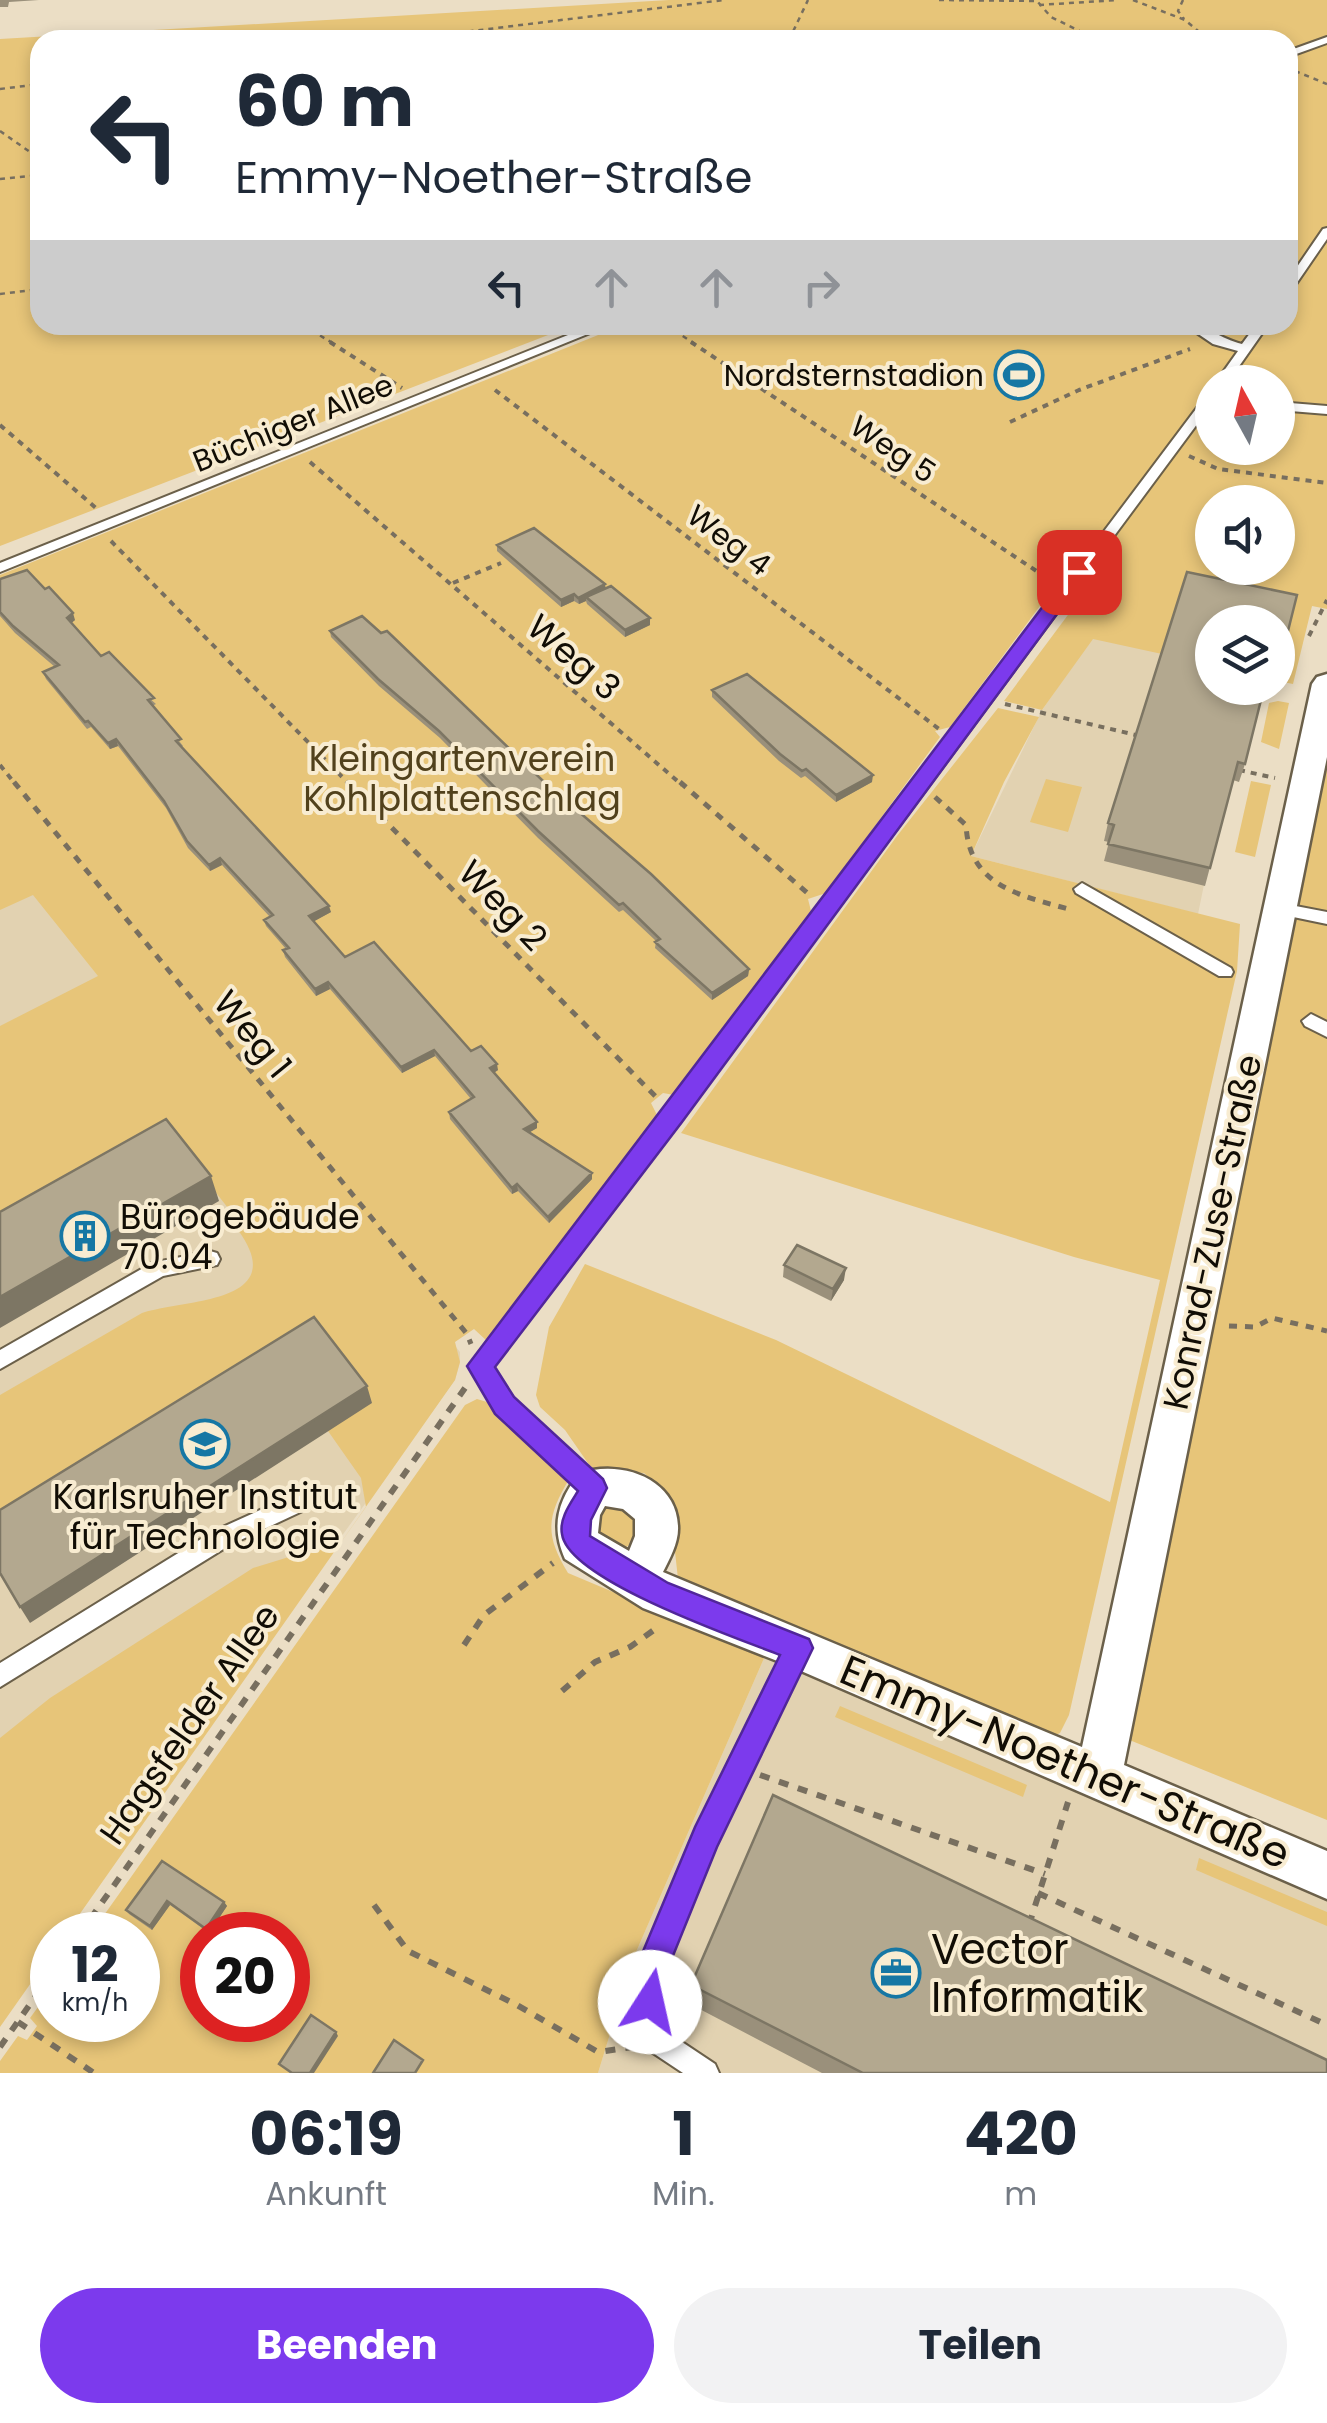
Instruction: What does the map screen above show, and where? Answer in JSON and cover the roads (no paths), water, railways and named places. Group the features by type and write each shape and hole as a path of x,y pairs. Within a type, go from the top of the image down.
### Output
{"street":[{"name":"Konrad-Zuse-Straße","path":"1088,1774 1194,1320 1327,684"},
{"name":"Emmy-Noether-Straße","path":"594,1488 577,1518 575,1533 580,1545 637,1580 677,1601 798,1648 1327,1874"},
{"path":"594,1488 631,1489 647,1500 652,1510 657,1534 637,1580"}],"lane":[{"path":"1298,50 1327,40"},
{"path":"1298,273 1327,231"},
{"name":"Büchiger Allee","path":"0,568 109,528 579,335"},
{"path":"1207,335 1245,349"},
{"path":"1234,365 1255,335"},
{"path":"1295,407 1327,410"},
{"path":"594,1488 504,1405 480,1366 1195,419"},
{"path":"1082,890 1225,972"},
{"path":"1280,909 1327,918"},
{"path":"0,1360 159,1269 210,1259"},
{"path":"0,1676 222,1538 302,1501"},
{"path":"706,2073 681,2060 660,2042 650,2002 652,1968 738,1767 798,1648"}],"place":[{"name":"Nordsternstadion","path":"1019,375"},
{"name":"Bürogebäude 70.04","path":"85,1236"},
{"name":"Karlsruher Institut für Technologie","path":"205,1444"},
{"name":"Vector Informatik","path":"896,1973"}],"park label":[{"name":"Kleingartenverein Kohlplattenschlag","path":"462,778"}]}
